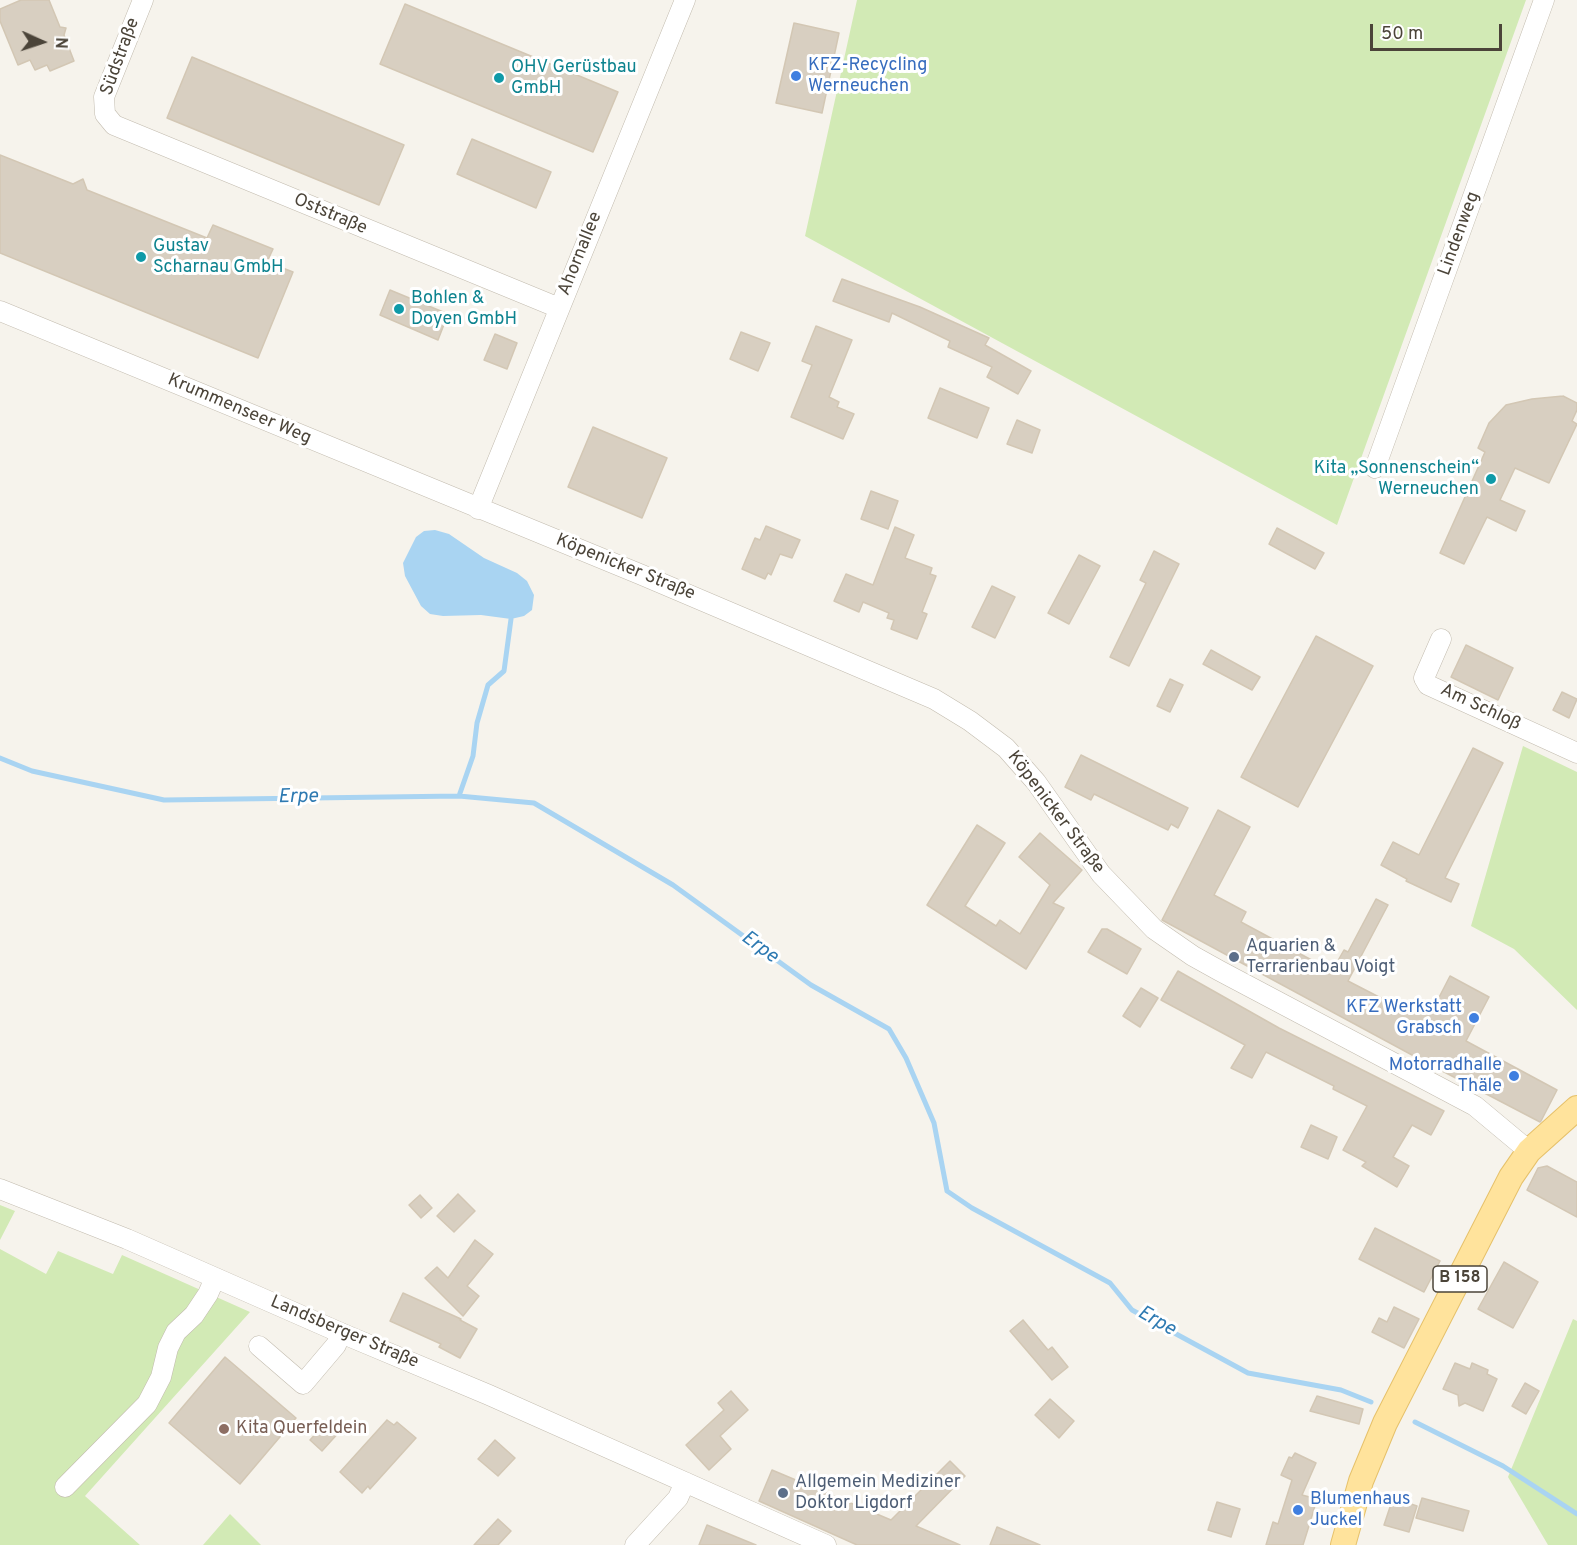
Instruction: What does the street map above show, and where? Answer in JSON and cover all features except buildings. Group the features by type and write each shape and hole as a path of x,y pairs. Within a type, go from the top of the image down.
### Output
{"main road":[{"name":"B 158","path":"1343,1545 1361,1481 1393,1409 1511,1177 1529,1151 1577,1108"}],"street":[{"name":"Südstraße","path":"105,114 104,97 142,0"},
{"name":"Ahornallee","path":"478,509 685,0"},
{"name":"Lindenweg","path":"1375,468 1544,0"},
{"name":"Oststraße","path":"105,114 114,125 559,308"},
{"name":"Krummenseer Weg","path":"0,311 478,509"},
{"name":"Köpenicker Straße","path":"478,509 631,570 916,690 958,712 987,732 1017,760 1101,874 1154,929 1193,956 1220,971 1475,1106 1529,1151"},
{"name":"Am Schloß","path":"1441,639 1424,678 1428,685 1577,753"},
{"name":"Landsberger Straße","path":"0,1189 127,1239 489,1395 826,1545"},
{"path":"65,1487 147,1404 161,1377 168,1348 176,1332 194,1315 208,1294 215,1278"},
{"path":"259,1346 303,1384 336,1345 341,1333"},
{"path":"635,1545 678,1498 685,1482"}],"green space":[{"path":"857,0 1526,0 1337,525 805,236"},
{"path":"1523,746 1577,772 1577,1010 1514,949 1471,926"},
{"path":"0,1205 15,1211 0,1240"},
{"path":"0,1249 46,1274 58,1251 113,1274 122,1255 250,1312 85,1496 140,1545 0,1545"},
{"path":"1573,1319 1577,1321 1577,1545 1548,1545 1508,1477"},
{"path":"230,1514 261,1545 203,1545"}],"water":[{"path":"435,530 449,534 484,558 517,573 527,581 534,595 532,610 524,616 511,619 481,615 430,614 421,606 405,576 403,563 416,537 424,531"}],"waterway":[{"path":"459,796 473,756 477,723 488,685 504,671 511,619"},
{"name":"Erpe","path":"0,758 32,771 164,800 459,796 534,803 673,885 811,985 889,1029 906,1058 934,1123 947,1191 972,1208 1110,1283 1132,1310 1248,1373 1341,1390 1371,1402"},
{"name":"Erpe","path":"1415,1422 1503,1466 1577,1514"}],"place":[{"name":"KFZ-Recycling Werneuchen","path":"796,76"},
{"name":"OHV Gerüstbau GmbH","path":"499,78"},
{"name":"Gustav Scharnau GmbH","path":"141,257"},
{"name":"Bohlen & Doyen GmbH","path":"399,309"},
{"name":"Kita „Sonnenschein“ Werneuchen","path":"1491,479"},
{"name":"Aquarien & Terrarienbau Voigt","path":"1234,957"},
{"name":"KFZ Werkstatt Grabsch","path":"1474,1018"},
{"name":"Motorradhalle Thäle","path":"1514,1076"},
{"name":"Kita Querfeldein","path":"224,1429"},
{"name":"Allgemein Mediziner Doktor Ligdorf","path":"783,1493"},
{"name":"Blumenhaus Juckel","path":"1298,1510"}]}
